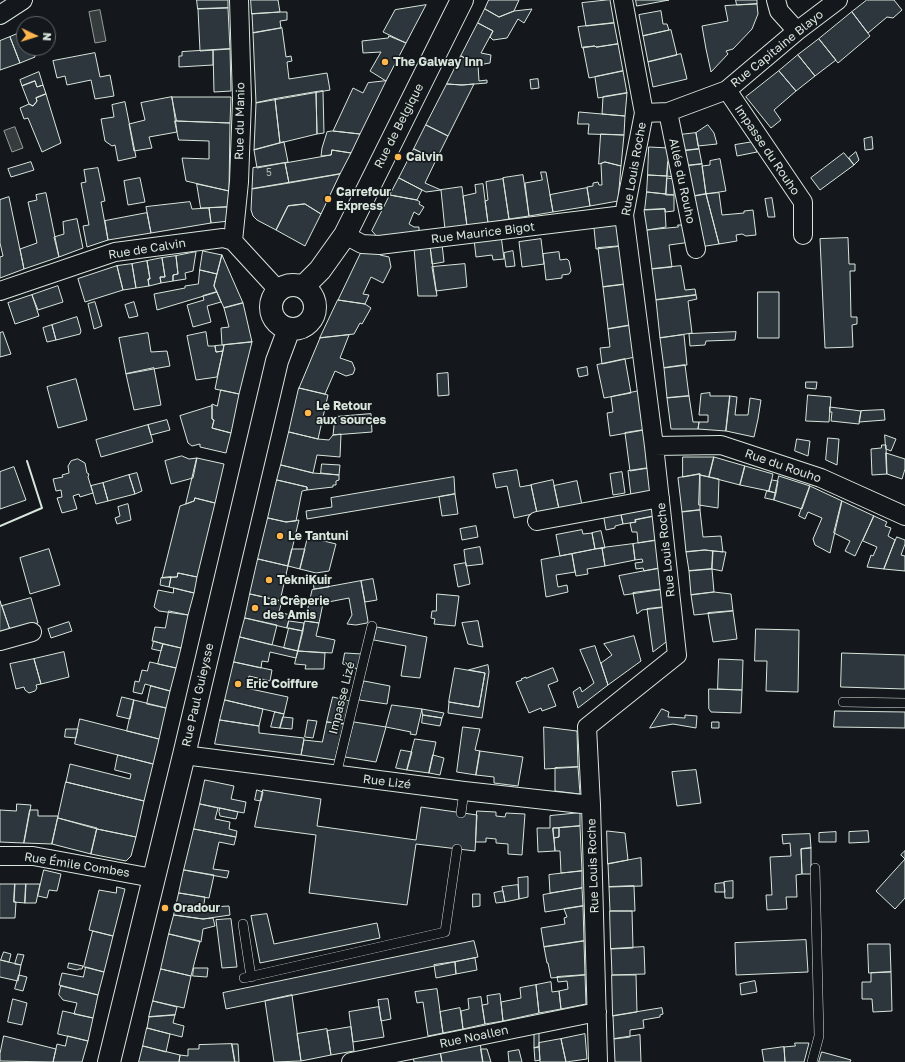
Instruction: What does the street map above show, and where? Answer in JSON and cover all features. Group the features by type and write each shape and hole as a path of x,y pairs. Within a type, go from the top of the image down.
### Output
{"main road":[{"name":"Rue de Belgique","path":"302,287 320,270 345,235 462,0"},
{"path":"294,285 302,287 310,294 315,303 314,314 304,326 289,329 280,325 273,318 270,308 272,298 278,290 286,286 294,285"},
{"name":"Rue Paul Guieysse","path":"109,1062 184,755 277,361 289,329"}],"street":[{"path":"0,15 23,0"},
{"name":"Rue du Manio","path":"232,241 239,182 242,100 239,0"},
{"name":"Rue Louis Roche","path":"598,1062 591,804 587,727 677,655 654,446 624,215 644,113 623,0"},
{"path":"776,0 780,11 798,31"},
{"name":"Rue Capitaine Blayo","path":"644,113 668,112 727,90 838,0"},
{"name":"Impasse du Rouho","path":"727,90 803,202 803,235"},
{"name":"Allée du Rouho","path":"668,112 696,249"},
{"name":"Rue Maurice Bigot","path":"345,235 362,244 379,245 624,215"},
{"name":"Rue de Calvin","path":"0,291 115,252 223,238 232,241"},
{"path":"232,241 278,290"},
{"name":"Rue du Rouho","path":"654,446 721,445 821,478 905,516"},
{"path":"537,521 660,498"},
{"path":"0,642 32,632"},
{"name":"Rue Lizé","path":"184,755 464,791 591,804"},
{"name":"Rue Émile Combes","path":"0,856 33,856 154,878"},
{"name":"Rue Noallen","path":"351,1062 597,1012"}],"lane":[{"name":"Impasse Lizé","path":"336,775 372,626"},
{"path":"843,702 905,703"},
{"path":"461,813 464,791"},
{"path":"243,924 248,978 445,932 457,849"},
{"path":"812,1062 818,1036 815,868"}],"shaded area":[{"path":"100,10 106,41 95,43 89,12"},
{"path":"15,127 23,148 12,152 4,131"}],"building":[{"path":"197,0 228,0 228,8 198,9"},
{"path":"251,0 278,0 280,12 252,14"},
{"path":"489,0 519,0 514,11 499,17 485,9"},
{"path":"610,0 614,23 586,26 582,3"},
{"path":"636,0 669,0 637,6"},
{"path":"736,0 757,0 757,4 737,5"},
{"path":"867,0 894,0 902,10 893,18 887,17 868,33 852,12"},
{"path":"757,4 758,14 752,29 733,49 726,51 728,54 711,72 702,26 728,21 725,6"},
{"path":"426,5 406,43 383,32 395,10"},
{"path":"228,8 230,49 200,51 198,9"},
{"path":"485,9 499,17 514,11 532,9 524,23 518,19 507,38 493,40 490,37 493,31 478,23"},
{"path":"661,11 663,24 667,24 669,30 643,36 639,15"},
{"path":"287,12 287,20 280,21 281,28 253,33 252,14"},
{"path":"852,12 870,36 838,63 819,39"},
{"path":"478,23 493,31 481,53 491,55 490,63 478,65 461,56"},
{"path":"614,23 618,44 582,48 578,27"},
{"path":"282,28 286,57 291,56 292,61 287,62 289,79 327,73 330,90 256,103 253,33"},
{"path":"671,30 677,55 648,62 643,36"},
{"path":"16,34 16,53 10,37"},
{"name":"The Galway Inn","path":"389,36 406,43 386,81 370,71 381,52 363,53 362,41 388,38"},
{"path":"10,37 16,56 20,63 0,70 0,41"},
{"path":"819,39 836,60 815,76 798,55"},
{"path":"618,44 623,71 589,78 583,47"},
{"path":"230,49 231,91 214,92 213,50"},
{"path":"213,50 213,65 179,67 179,56 182,56 182,52"},
{"path":"95,53 100,77 110,75 114,96 95,99 91,80 67,85 65,76 57,78 53,61"},
{"path":"681,54 687,79 653,87 648,62"},
{"path":"798,55 815,76 796,91 779,71"},
{"path":"17,56 35,56 35,57 20,63"},
{"path":"461,56 478,65 479,81 487,80 487,83 462,85 447,84"},
{"path":"623,71 627,93 598,98 595,77"},
{"path":"779,71 796,91 774,110 781,120 771,128 746,97"},
{"path":"39,72 43,85 37,87 35,81 22,86 20,80"},
{"path":"538,79 539,88 531,89 530,80"},
{"path":"35,81 37,87 43,85 46,94 36,98 37,101 33,106 29,104 22,86"},
{"path":"386,81 360,134 333,131 353,88 363,93 368,83"},
{"path":"447,84 474,84 448,136 426,125"},
{"path":"323,91 324,133 317,134 316,92"},
{"path":"316,92 317,134 280,143 275,99"},
{"path":"627,93 625,116 602,114 603,97"},
{"path":"46,94 61,143 42,152 28,118 24,119 20,108 29,104 33,106 37,101 36,98"},
{"path":"172,97 177,132 149,137 152,148 134,151 129,124 145,120 141,103"},
{"path":"172,97 231,97 230,123 177,121"},
{"path":"275,99 280,143 254,150 256,103"},
{"path":"125,102 136,157 118,161 115,145 112,146 105,141 101,119 114,117 112,105"},
{"path":"579,112 625,116 624,135 588,134 589,124 578,124"},
{"path":"175,121 230,123 229,191 186,181 182,158 209,159 209,141 179,140"},
{"path":"426,125 448,136 436,160 414,149"},
{"path":"708,125 714,133 717,144 698,146 696,133"},
{"path":"333,131 360,134 351,153 332,150 331,155 321,156 327,132"},
{"path":"696,133 699,149 681,151 679,135"},
{"path":"601,134 624,135 621,166 605,162 599,164"},
{"path":"872,137 873,149 865,150 864,139"},
{"path":"284,142 288,162 257,168 254,150"},
{"path":"753,142 757,152 737,156 735,145"},
{"path":"649,147 669,148 667,176 648,175"},
{"path":"414,149 436,160 425,183 441,190 426,192 399,178"},
{"path":"699,149 702,164 684,166 681,151"},
{"path":"332,150 351,153 340,174 289,183 285,163 331,155"},
{"path":"856,152 859,160 854,165 849,158"},
{"path":"844,153 854,165 820,190 811,178"},
{"path":"720,159 726,191 706,194 702,166 710,165 710,161"},
{"path":"31,162 34,170 11,177 8,169"},
{"path":"605,162 621,166 618,201 590,206 587,187 593,186 593,183 598,182 599,185 602,185 601,164"},
{"path":"668,162 672,162 674,177 667,176"},
{"path":"285,163 289,183 252,189 253,168"},
{"path":"702,164 706,194 689,197 684,166"},
{"path":"98,168 105,201 101,202 108,240 87,247 83,226 89,225 81,183 86,182 84,170"},
{"path":"541,172 546,172 553,212 529,216 525,183 542,180"},
{"path":"340,174 321,214 305,204 288,206 276,230 257,220 253,216 251,210 252,189"},
{"path":"523,175 529,216 509,219 503,178"},
{"path":"648,175 667,176 666,194 647,192"},
{"path":"140,178 145,202 128,205 124,181"},
{"path":"399,178 422,190 417,200 390,195"},
{"path":"667,178 674,179 674,195 666,195"},
{"path":"503,179 509,219 488,223 485,201 488,200 486,182"},
{"path":"197,184 229,191 229,207 201,208"},
{"path":"483,184 488,223 467,226 463,196 476,193 475,185"},
{"path":"462,187 467,226 445,230 441,190"},
{"path":"587,188 590,206 553,212 550,195"},
{"path":"647,192 674,195 674,211 665,212 665,209 645,210"},
{"path":"46,193 59,257 24,269 20,249 37,243 28,202 37,200 36,195"},
{"path":"719,193 722,215 744,213 744,211 753,210 756,235 736,235 737,241 719,244 706,194"},
{"path":"706,194 719,244 700,247 689,197"},
{"path":"390,195 417,200 420,202 419,204 424,207 419,215 414,212 409,224 414,227 419,227 419,234 381,241 372,231"},
{"path":"9,197 24,269 0,278 0,257 3,256 0,243 0,200"},
{"path":"772,198 775,217 768,217 765,199"},
{"path":"190,202 192,209 209,208 211,223 151,233 146,207"},
{"path":"305,204 321,214 305,246 276,230 288,206"},
{"path":"229,207 229,221 211,223 209,208"},
{"path":"665,209 666,227 647,230 644,210"},
{"path":"147,213 151,233 108,240 105,221"},
{"path":"77,219 83,248 59,257 54,237 64,234 63,222"},
{"path":"620,225 622,246 596,249 594,228"},
{"path":"678,225 687,225 691,242 669,245 672,267 652,269 647,230 678,227"},
{"path":"501,235 504,259 493,260 492,255 476,257 474,239"},
{"path":"848,238 849,264 855,264 855,271 850,271 851,317 857,317 857,324 852,325 853,347 825,348 820,239"},
{"path":"541,239 544,264 522,267 519,242"},
{"path":"442,244 444,262 432,264 430,246"},
{"path":"430,246 437,296 418,296 414,248"},
{"path":"622,246 627,284 603,287 598,248"},
{"path":"383,249 380,255 389,257 391,267 383,283 371,277 363,294 369,295 365,304 338,300 361,252"},
{"path":"203,251 222,255 217,274 200,270"},
{"path":"513,251 515,266 506,267 504,253"},
{"path":"196,252 193,271 185,273 186,279 173,281 173,275 178,274 176,256"},
{"path":"559,252 560,260 567,259 569,261 571,271 569,274 562,275 562,278 546,280 543,254"},
{"path":"222,255 243,303 224,308 214,286"},
{"path":"176,256 178,274 173,275 173,281 161,283 160,277 165,277 162,258"},
{"path":"162,258 165,277 160,277 161,283 149,286 148,279 150,279 147,261"},
{"path":"147,261 150,279 148,279 149,286 136,288 132,264"},
{"path":"132,264 136,288 123,290 117,266"},
{"path":"465,264 467,287 436,291 432,267"},
{"path":"117,266 123,290 85,302 78,279"},
{"path":"681,266 685,290 695,289 696,295 656,300 652,269"},
{"path":"200,270 217,274 214,286 217,292 157,310 154,294 198,284"},
{"path":"627,284 632,325 608,329 603,287"},
{"path":"58,286 63,302 38,310 32,295"},
{"path":"217,292 221,302 207,306 211,322 193,327 187,305 204,300 203,296"},
{"path":"758,292 779,292 779,338 758,338"},
{"path":"32,295 39,316 15,324 8,303"},
{"path":"696,295 697,299 688,301 692,333 660,338 656,300"},
{"path":"338,300 365,304 371,308 362,324 360,323 354,334 320,338"},
{"path":"95,302 102,326 94,329 88,304"},
{"path":"134,302 138,316 129,318 125,305"},
{"path":"243,303 252,342 222,345 221,328 229,327 224,308"},
{"path":"77,317 81,331 80,334 56,340 52,325"},
{"path":"52,325 56,340 47,342 43,328"},
{"path":"632,325 635,357 602,364 600,348 610,347 608,329"},
{"path":"3,332 11,354 0,357 0,333"},
{"path":"206,332 208,346 215,346 216,352 223,351 217,377 196,380 187,336"},
{"path":"736,332 735,340 706,341 705,345 690,346 689,334"},
{"path":"148,333 151,352 167,351 170,366 126,374 119,338"},
{"path":"349,335 340,358 352,362 355,369 353,374 346,376 335,371 325,394 299,388 320,338"},
{"path":"684,335 687,365 664,368 660,338"},
{"path":"252,342 239,394 215,389 224,345"},
{"path":"224,345 223,351 216,352 215,346"},
{"path":"625,359 631,393 604,398 597,365"},
{"path":"685,365 689,396 667,398 664,368"},
{"path":"587,367 588,375 579,377 577,369"},
{"path":"154,368 161,405 134,410 126,374"},
{"path":"448,373 449,395 438,396 437,374"},
{"path":"76,379 87,420 58,428 47,387"},
{"path":"806,382 817,382 816,389 806,388"},
{"name":"Le Retour aux sources","path":"299,388 328,395 318,439 289,432"},
{"path":"221,390 239,394 231,433 212,428 214,420 212,419 212,404 217,406"},
{"path":"639,391 644,430 610,436 607,413 613,412 611,397"},
{"path":"710,393 710,396 730,396 726,431 698,429 699,422 708,422 708,415 699,415 701,394"},
{"path":"808,395 831,397 829,422 806,421"},
{"path":"689,396 693,422 699,422 698,429 671,429 667,398"},
{"path":"730,396 737,397 735,415 748,415 750,398 761,400 754,437 726,431"},
{"path":"212,406 212,419 214,420 212,428 231,433 226,453 200,447 200,444 192,446 188,443 180,416"},
{"path":"830,407 861,411 859,424 831,421 832,412 830,412"},
{"path":"884,410 885,420 859,422 861,411"},
{"path":"371,414 372,432 333,435 335,417"},
{"path":"167,420 170,430 151,435 148,425"},
{"path":"148,425 153,442 101,457 96,440"},
{"path":"644,430 649,468 630,471 625,433"},
{"path":"289,432 329,440 333,435 341,434 340,457 317,455 313,473 281,465"},
{"path":"885,435 896,439 891,451 886,449"},
{"path":"828,438 839,439 837,465 826,460"},
{"path":"797,439 810,441 808,456 795,451"},
{"path":"882,445 886,445 887,474 872,475 871,449 881,448"},
{"path":"886,453 905,459 905,469 902,479 887,474"},
{"path":"182,456 189,459 197,458 193,478 171,484 165,461"},
{"path":"683,457 714,457 709,477 700,474 683,477"},
{"path":"714,457 745,466 740,485 709,477"},
{"path":"197,458 224,464 215,503 195,498 194,501 186,504"},
{"path":"78,459 85,463 93,493 80,497 79,494 73,496 77,509 62,513 57,498 62,497 61,490 56,491 53,479 63,477 62,475 69,473 68,466 71,461"},
{"path":"322,464 340,465 339,475 321,473"},
{"path":"281,465 313,473 339,475 339,480 336,481 336,485 333,485 333,487 307,490 307,487 277,480"},
{"path":"745,466 773,474 769,491 740,485"},
{"path":"14,467 26,500 0,509 0,472"},
{"path":"649,468 652,492 631,496 628,471"},
{"path":"517,470 520,487 531,485 537,513 514,518 507,486 496,488 493,474"},
{"path":"622,472 625,493 613,495 610,474"},
{"path":"137,473 142,491 135,494 129,475"},
{"path":"700,474 700,510 682,512 678,478"},
{"path":"129,475 135,494 108,501 103,483"},
{"path":"700,475 719,479 718,508 699,505"},
{"path":"779,476 810,486 802,509 774,500"},
{"path":"454,477 455,494 307,519 306,511 332,507 331,498"},
{"path":"277,480 307,487 307,490 302,491 296,521 286,522 268,518"},
{"path":"553,480 559,509 537,513 531,485"},
{"path":"772,480 778,481 776,493 769,491"},
{"path":"577,481 582,505 559,509 554,486"},
{"path":"103,483 108,501 96,504 91,486"},
{"path":"810,486 842,501 830,553 815,545 813,539 822,518 808,512 805,519 799,516"},
{"path":"767,491 776,493 774,500 765,498"},
{"path":"455,494 458,514 442,516 439,497"},
{"path":"195,498 215,503 197,577 178,573 177,577 162,578 180,506 194,501"},
{"path":"842,501 874,516 855,556 845,551 850,541 834,533"},
{"path":"653,503 655,516 635,520 636,522 623,524 620,510"},
{"path":"128,504 131,520 117,524 115,518 120,516 118,507"},
{"path":"620,510 623,524 606,530 603,513"},
{"path":"700,510 703,537 721,536 723,552 705,550 686,552 682,512"},
{"path":"655,516 658,540 638,543 637,532 632,532 630,523 636,522 635,520"},
{"path":"874,516 887,522 885,526 891,528 888,536 895,540 884,569 867,567 871,555 873,556 877,547 863,541"},
{"name":"Le Tantuni","path":"268,518 286,522 299,520 288,566 258,559"},
{"path":"476,526 478,537 462,540 460,529"},
{"path":"582,530 583,534 592,533 595,549 560,556 556,535"},
{"path":"601,531 605,548 595,549 592,533"},
{"path":"308,537 336,544 329,571 316,573 300,569"},
{"path":"897,537 905,540 901,555 905,556 905,571 884,569"},
{"path":"658,540 661,568 644,571 643,568 636,569 635,563 643,562 642,559 635,560 633,544"},
{"path":"633,544 635,560 605,566 602,548"},
{"path":"480,547 483,564 466,566 464,550"},
{"path":"602,548 605,566 587,569 588,574 576,576 572,554"},
{"path":"49,549 60,585 30,594 20,558"},
{"path":"292,549 305,549 300,569 288,566"},
{"path":"705,550 713,551 712,569 689,571 686,552"},
{"path":"713,551 726,552 722,571 712,569"},
{"path":"572,554 575,572 556,575 558,587 567,585 568,592 546,597 541,560"},
{"name":"TekniKuir","path":"258,559 288,566 280,601 250,594"},
{"path":"466,563 470,584 458,587 454,565"},
{"path":"661,568 664,589 624,595 619,576"},
{"path":"712,569 714,592 691,595 689,571"},
{"path":"178,573 197,577 194,593 169,587 171,577 177,577"},
{"path":"171,577 169,587 160,585 161,578"},
{"path":"327,577 329,587 314,589 313,580"},
{"path":"373,579 377,600 365,602 361,581"},
{"path":"361,581 368,621 367,623 356,625 347,624 352,615 349,598 323,603 319,623 305,621 312,590"},
{"path":"174,588 194,593 188,615 159,611 154,607 158,590 173,593"},
{"path":"664,589 666,607 642,610 637,614 633,593"},
{"path":"714,592 731,594 733,611 694,615 691,595"},
{"path":"250,594 282,601 279,612 290,615 287,628 245,618"},
{"path":"437,594 459,596 455,626 434,624 435,619 431,618 432,611 436,611"},
{"path":"31,598 38,623 10,630 2,606"},
{"path":"0,601 10,630 0,633"},
{"path":"666,607 670,639 653,652 647,609"},
{"path":"169,611 188,615 181,648 152,641 155,627 165,628"},
{"path":"733,611 737,639 713,642 708,613"},
{"path":"245,618 277,625 272,645 240,637"},
{"path":"289,621 304,623 303,631 287,628"},
{"path":"305,621 319,623 316,636 335,640 332,653 298,651"},
{"path":"478,621 483,647 468,644 462,623"},
{"path":"69,622 72,631 51,638 48,629"},
{"path":"377,627 427,637 420,678 401,676 406,646 374,640"},
{"path":"289,628 303,631 298,651 284,648"},
{"path":"756,629 799,630 798,692 766,691 767,661 755,661"},
{"path":"634,636 641,661 608,685 601,663 612,655 604,644"},
{"path":"240,637 298,651 296,658 270,652 268,662 262,661 261,668 234,662"},
{"path":"154,641 163,644 161,651 152,649"},
{"path":"163,644 181,648 176,668 158,664"},
{"path":"595,646 608,685 578,708 573,692 580,687 582,692 594,683 580,650"},
{"path":"298,651 325,653 324,669 305,669 306,665 295,664"},
{"path":"64,652 69,677 41,684 34,659"},
{"path":"345,653 362,654 358,669 343,664"},
{"path":"842,653 905,655 905,689 841,687"},
{"path":"34,659 41,684 36,685 37,688 35,691 29,693 24,687 16,689 10,664"},
{"path":"719,659 743,660 742,690 718,689"},
{"path":"150,662 176,668 170,691 145,684 142,694 133,692 135,681 139,682 142,670 147,671"},
{"name":"Eric Coiffure","path":"234,662 272,670 270,681 249,676 246,688 288,697 284,714 225,700"},
{"path":"488,665 489,672 482,718 448,713 449,702 479,707 485,673 469,670"},
{"path":"455,668 485,673 479,707 449,702"},
{"path":"553,668 558,681 548,685 556,706 542,711 541,708 529,713 516,682"},
{"path":"364,681 390,686 387,704 359,700"},
{"path":"151,686 170,691 166,708 147,704"},
{"path":"709,689 742,690 741,713 711,712 709,709"},
{"path":"122,697 134,700 130,719 117,716"},
{"path":"333,697 350,701 344,724 327,722"},
{"path":"134,700 166,708 159,739 127,731"},
{"path":"225,700 263,709 259,726 220,720"},
{"path":"392,705 422,709 416,735 410,734 411,732 386,727"},
{"path":"422,709 444,713 442,718 423,715"},
{"path":"662,709 669,712 668,717 685,718 685,715 697,716 696,728 673,724 650,728"},
{"path":"835,711 905,712 905,728 834,727"},
{"path":"275,712 284,714 280,728 271,727"},
{"path":"423,715 442,718 440,726 422,723"},
{"path":"283,717 293,718 292,729 280,728"},
{"path":"80,719 159,739 153,764 75,744"},
{"path":"220,720 259,726 259,733 304,738 301,755 215,744"},
{"path":"308,720 317,721 313,738 305,737"},
{"path":"327,722 344,724 335,760 301,755 304,740 322,742"},
{"path":"354,722 386,727 376,762 345,757"},
{"path":"712,722 719,722 719,728 712,728"},
{"path":"463,727 480,729 475,750 480,751 476,775 457,772"},
{"path":"544,727 577,731 578,767 545,769"},
{"path":"66,729 78,729 76,738 65,737"},
{"path":"415,739 436,742 429,773 407,770"},
{"path":"401,750 412,752 407,770 396,768"},
{"path":"480,751 523,757 518,786 494,783 494,777 476,775"},
{"path":"118,755 153,764 144,801 66,782 70,764 130,779 131,774 115,770"},
{"path":"433,755 444,758 440,775 429,773"},
{"path":"578,767 580,794 555,791 555,768"},
{"path":"696,770 701,803 677,806 672,772"},
{"path":"205,780 234,786 231,799 246,802 244,813 200,804"},
{"path":"66,782 144,801 136,837 97,829 58,818"},
{"path":"257,790 263,792 261,801 255,800"},
{"path":"263,790 321,799 317,826 416,840 421,807 477,815 475,851 416,844 407,905 309,893 316,835 255,827"},
{"path":"17,804 31,805 24,843 0,842 0,810 16,811"},
{"path":"200,804 218,808 215,819 230,822 229,829 237,831 236,837 194,829"},
{"path":"220,808 238,812 236,819 220,816"},
{"path":"30,810 38,810 38,816 58,816 52,844 24,843"},
{"path":"477,811 496,812 496,816 505,817 506,813 525,814 522,855 508,854 508,844 496,843 496,839 486,838 486,842 476,842"},
{"path":"580,813 580,826 553,828 555,851 538,852 537,828 550,828 550,816"},
{"path":"58,818 97,828 91,854 52,844"},
{"path":"580,826 582,871 561,873 560,851 555,851 554,838 559,837 559,828"},
{"path":"553,828 559,828 559,837 554,838"},
{"path":"97,829 136,837 131,856 126,861 91,854"},
{"path":"194,829 236,837 234,845 219,842 213,869 229,871 227,878 184,870"},
{"path":"607,831 625,833 628,860 608,864"},
{"path":"868,831 869,842 849,843 849,832"},
{"path":"836,832 836,842 819,842 819,833"},
{"path":"810,834 811,848 801,849 802,874 796,875 797,897 786,897 787,909 767,910 766,895 772,895 770,857 791,856 790,843 783,844 782,835"},
{"path":"811,848 811,874 802,874 801,849"},
{"path":"905,851 905,859 901,855"},
{"path":"641,858 642,886 609,887 608,864"},
{"path":"905,859 905,898 895,909 876,891"},
{"path":"44,870 61,874 57,891 49,890 47,898 38,896"},
{"path":"184,870 214,875 209,898 179,893"},
{"path":"582,871 582,888 550,893 549,875"},
{"path":"528,877 528,897 519,899 518,878"},
{"path":"733,881 733,898 725,898 724,882"},
{"path":"724,883 725,892 715,892 715,884"},
{"path":"0,884 15,884 15,918 0,918"},
{"path":"15,884 26,884 25,903 14,902"},
{"path":"26,884 40,884 36,903 25,903"},
{"path":"518,885 519,899 505,902 502,887"},
{"path":"634,886 635,911 610,911 609,887"},
{"path":"117,887 125,889 113,936 89,930 99,890 116,893"},
{"path":"582,888 583,906 545,912 543,895"},
{"path":"503,891 505,902 496,903 494,893"},
{"path":"179,893 205,897 203,910 212,910 211,907 229,906 230,915 203,919 174,915"},
{"path":"473,894 480,894 480,906 473,907"},
{"path":"583,906 584,941 544,947 541,928 565,924 564,918 567,917 564,909"},
{"path":"610,911 632,911 633,948 611,949"},
{"path":"267,914 274,944 377,923 380,938 260,963 251,916"},
{"path":"174,915 203,919 213,918 215,926 203,929 201,942 169,934"},
{"path":"231,919 237,967 222,968 216,920"},
{"path":"93,931 113,936 104,972 84,967"},
{"path":"169,934 200,941 191,976 161,969"},
{"path":"806,940 808,972 736,975 735,943"},
{"path":"474,941 478,957 226,1009 223,993"},
{"path":"584,941 585,975 551,978 544,947"},
{"path":"868,944 890,944 891,972 869,973"},
{"path":"644,947 645,974 612,975 611,949"},
{"path":"4,952 11,954 9,962 1,960"},
{"path":"18,954 24,955 21,965 15,964"},
{"path":"475,958 477,970 456,974 455,962"},
{"path":"0,960 21,965 18,981 0,977"},
{"path":"455,962 456,974 436,978 434,965"},
{"path":"69,963 83,966 82,969 77,970 68,968"},
{"path":"86,967 104,972 98,995 59,985 62,973 83,977"},
{"path":"194,968 208,968 207,977 193,976"},
{"path":"161,969 191,976 184,1008 153,1001"},
{"path":"891,972 892,1011 873,1012 872,999 862,999 862,982 871,982 871,973"},
{"path":"19,975 27,977 23,991 15,989"},
{"path":"585,975 586,1004 561,1009 559,991 568,989 567,981 558,982 557,977"},
{"path":"612,975 636,975 637,1012 613,1016"},
{"path":"755,981 757,992 741,995 740,984"},
{"path":"551,982 552,992 559,991 561,1009 539,1013 536,985"},
{"path":"536,985 539,1013 503,1021 501,1002 521,998 520,988"},
{"path":"61,986 98,995 93,1018 74,1014 77,1003 63,1000 59,995"},
{"path":"437,989 443,1033 428,1036 423,1002 417,1003 415,992"},
{"path":"500,994 503,1021 485,1024 482,1005 488,1004 487,996"},
{"path":"292,995 301,1061 274,1062 265,1001"},
{"path":"481,997 485,1024 463,1029 461,1011 469,1009 468,999"},
{"path":"13,999 27,1003 22,1025 8,1022"},
{"path":"388,999 391,1019 381,1021 378,1000"},
{"path":"153,1001 177,1007 175,1015 149,1017"},
{"path":"379,1007 384,1037 353,1042 349,1012"},
{"path":"460,1008 463,1029 443,1033 440,1012"},
{"path":"662,1008 663,1014 660,1015 660,1017 643,1020 644,1028 630,1030 630,1037 614,1039 613,1016"},
{"path":"63,1011 93,1018 88,1041 58,1034"},
{"path":"175,1015 173,1023 184,1026 182,1037 147,1028 149,1017"},
{"path":"351,1027 354,1051 331,1055 327,1031"},
{"path":"147,1028 170,1034 166,1052 143,1046"},
{"path":"327,1029 331,1055 301,1061 297,1034"},
{"path":"539,1031 539,1047 534,1048 534,1032"},
{"path":"585,1034 587,1059 566,1062 561,1039"},
{"path":"640,1035 641,1062 615,1062 614,1039"},
{"path":"4,1036 56,1049 53,1062 0,1061"},
{"path":"68,1036 88,1041 82,1062 53,1062 57,1044 65,1046"},
{"path":"561,1039 566,1062 540,1062 539,1043"},
{"path":"480,1043 483,1062 442,1062 440,1051"},
{"path":"795,1043 809,1043 804,1062 785,1062 784,1047 795,1046"},
{"path":"232,1044 235,1062 179,1062 180,1055 188,1056 188,1049 199,1049 199,1045"},
{"path":"232,1044 238,1044 239,1062 235,1062"},
{"path":"143,1046 180,1055 179,1062 139,1062"},
{"path":"539,1047 540,1060 535,1061 534,1048"},
{"path":"784,1047 785,1062 764,1062 762,1050"},
{"path":"481,1049 487,1049 491,1062 483,1062"},
{"path":"519,1050 522,1062 509,1062 508,1052"},
{"path":"440,1051 442,1062 414,1062 413,1056"},
{"path":"822,1052 851,1060 850,1062 819,1062"}],"wall":[{"path":"0,526 42,508 27,461"}],"place":[{"name":"The Galway Inn","path":"385,62"},
{"name":"Calvin","path":"398,157"},
{"name":"Carrefour Express","path":"328,199"},
{"name":"Le Retour aux sources","path":"308,413"},
{"name":"Le Tantuni","path":"280,536"},
{"name":"TekniKuir","path":"269,580"},
{"name":"La Crêperie des Amis","path":"255,608"},
{"name":"Eric Coiffure","path":"238,684"},
{"name":"Oradour","path":"165,908"}]}
